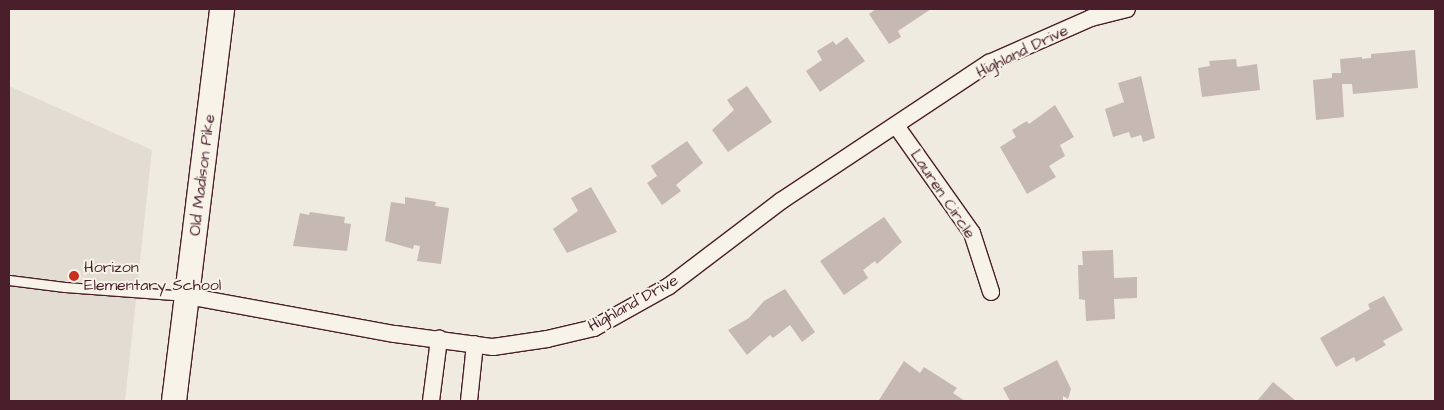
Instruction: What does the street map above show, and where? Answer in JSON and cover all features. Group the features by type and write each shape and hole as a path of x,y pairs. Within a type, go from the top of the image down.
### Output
{"main road":[{"name":"Old Madison Pike","path":"174,401 222,9"}],"street":[{"name":"Highland Drive","path":"187,296 439,340 493,346 538,341 594,328 668,286 782,201 897,127 989,63 1092,18 1127,9"},
{"name":"Lauren Circle","path":"897,127 972,233 991,292"},
{"path":"431,401 439,340"},
{"path":"469,401 475,344"}],"lane":[{"name":"Highland Drive","path":"9,280 65,287 187,296"}],"shaded area":[{"name":"Horizon Elementary School","path":"9,86 152,150 125,401 9,401"}],"building":[{"path":"876,9 931,9 898,31 901,37 889,44 869,14"},
{"path":"847,37 865,61 820,92 806,71 822,60 817,51 833,41 836,45"},
{"path":"1415,50 1418,88 1353,94 1352,84 1342,84 1344,117 1316,120 1313,80 1332,78 1332,73 1341,73 1340,59 1371,58 1371,54"},
{"path":"1236,59 1237,67 1257,64 1260,90 1202,97 1198,68 1210,66 1209,61"},
{"path":"1141,76 1155,138 1143,142 1141,135 1131,138 1129,132 1113,137 1105,109 1124,102 1118,83"},
{"path":"747,86 772,122 728,152 712,130 734,110 727,100"},
{"path":"1055,105 1074,137 1060,145 1065,156 1049,166 1056,177 1027,194 1000,147 1016,137 1012,130 1027,121 1029,124"},
{"path":"687,141 703,163 676,185 681,191 662,205 647,183 657,176 651,166"},
{"path":"591,187 617,232 567,253 553,229 578,211 571,198"},
{"path":"405,197 436,202 435,206 449,208 441,264 417,261 420,246 414,245 413,249 385,241 391,202 405,204"},
{"path":"310,212 345,217 344,223 351,224 347,251 293,246 300,213 309,215"},
{"path":"884,217 902,242 877,264 875,261 863,270 868,278 844,295 820,261"},
{"path":"1113,250 1114,278 1137,277 1137,298 1114,299 1115,319 1086,321 1085,300 1079,299 1078,265 1083,265 1082,251"},
{"path":"785,289 815,332 802,342 790,325 773,338 770,335 747,355 728,330 749,318 764,301"},
{"path":"1384,296 1403,330 1383,341 1386,345 1356,362 1354,357 1336,367 1320,338 1370,309 1368,304"},
{"path":"1057,360 1071,389 1068,399 1063,396 1063,401 1010,401 1003,388"},
{"path":"904,361 920,373 924,367 957,388 953,393 965,401 879,400"},
{"path":"1273,382 1296,401 1257,401"}],"place":[{"name":"Horizon Elementary School","path":"74,276"}]}
